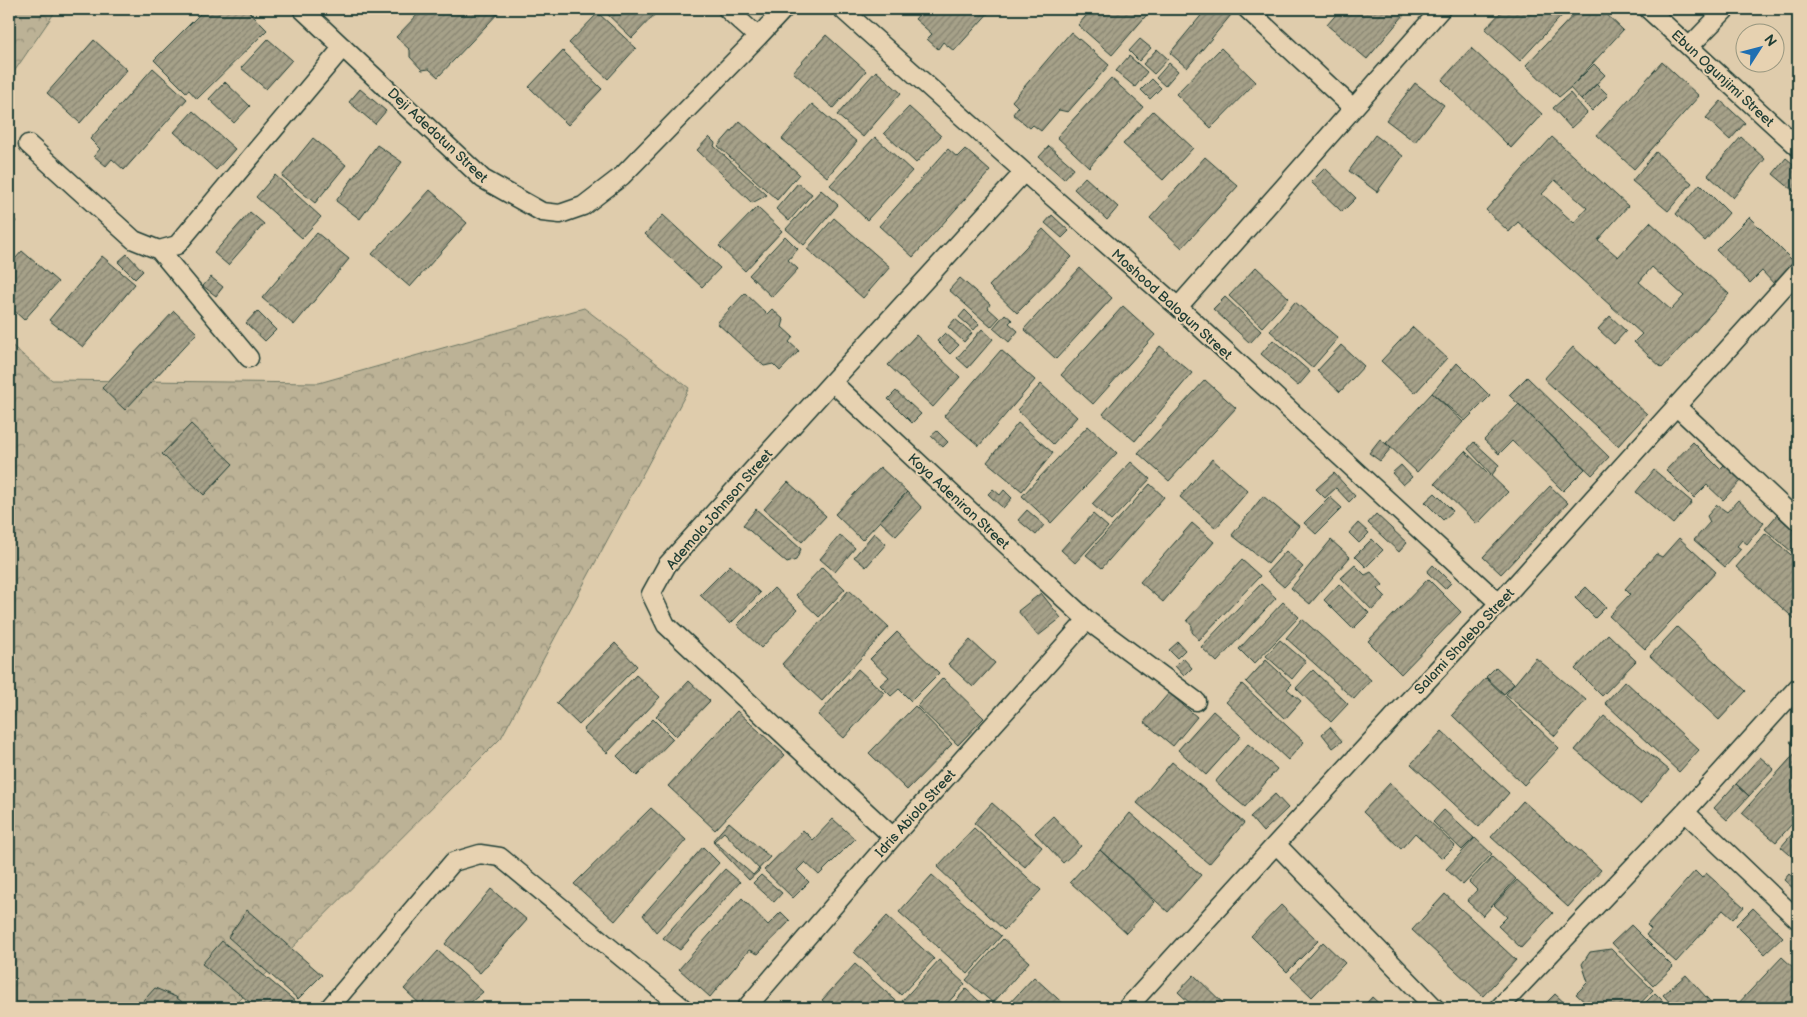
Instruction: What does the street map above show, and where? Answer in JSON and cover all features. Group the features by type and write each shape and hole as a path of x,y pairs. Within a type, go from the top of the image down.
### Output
{"street":[{"name":"Deji Adedotun Street","path":"302,9 483,179 542,212 560,214 583,206 622,176 784,9"},
{"path":"727,9 758,37"},
{"name":"Moshood Balogun Street","path":"842,9 1178,307 1499,603"},
{"path":"1247,9 1352,108"},
{"path":"1178,307 1441,9"},
{"name":"Ebun Ogunjimi Street","path":"1648,9 1798,147"},
{"path":"1690,46 1726,9"},
{"path":"159,250 177,246 344,47"},
{"path":"28,144 134,240 159,250 249,358"},
{"name":"Ademola Johnson Street","path":"893,837 666,625 652,594 667,565 1024,172"},
{"name":"Salami Sholebo Street","path":"1127,1008 1499,603 1798,271"},
{"name":"Koya Adeniran Street","path":"832,382 1087,620 1196,701"},
{"path":"1676,406 1798,521"},
{"path":"746,1008 1087,620"},
{"name":"Idris Abiola Street","path":"746,1008 893,837 1087,620"},
{"path":"1499,1008 1685,812 1798,688"},
{"path":"1685,812 1798,920"},
{"path":"1276,844 1435,1008"},
{"path":"329,1008 453,862 480,854 500,857 683,1008"}],"green space":[{"path":"9,9 57,9 9,79"},
{"path":"584,308 689,388 501,738 232,1008 9,1008 9,343 52,380 319,383"}],"building":[{"path":"205,9 246,9 267,30 197,99 189,90 186,92 154,60"},
{"path":"423,9 502,9 438,77 429,69 422,70 410,57 410,50 396,37"},
{"path":"602,9 660,9 632,38"},
{"path":"924,9 992,9 954,51 943,42 938,49 927,39 932,34 915,19"},
{"path":"1092,9 1151,10 1112,55 1078,25"},
{"path":"1200,9 1224,9 1231,15 1187,68 1170,53 1204,12"},
{"path":"1341,9 1409,9 1367,59 1327,25"},
{"path":"1504,9 1568,9 1520,61 1485,29"},
{"path":"1579,9 1601,9 1623,30 1570,88 1559,97 1526,65"},
{"path":"598,13 636,48 608,79 569,43"},
{"path":"1071,32 1109,65 1068,112 1059,110 1041,131 1033,125 1030,128 1013,114 1018,107 1012,101"},
{"path":"826,35 866,71 833,108 793,72"},
{"path":"268,39 292,60 266,89 241,68"},
{"path":"1140,39 1151,48 1139,61 1129,51"},
{"path":"94,40 127,70 80,123 47,93"},
{"path":"1221,48 1256,82 1211,128 1176,94"},
{"path":"1471,48 1542,114 1511,148 1442,80"},
{"path":"1157,49 1168,59 1154,74 1143,64"},
{"path":"563,51 602,89 568,125 529,87"},
{"path":"1129,56 1147,72 1135,87 1116,71"},
{"path":"1662,62 1699,96 1634,169 1597,135"},
{"path":"1169,63 1178,71 1165,86 1156,78"},
{"path":"1594,64 1605,75 1581,100 1570,88"},
{"path":"153,68 187,99 124,170 112,159 106,166 94,156 100,149 90,139"},
{"path":"876,71 901,93 863,137 837,115"},
{"path":"1111,78 1143,107 1089,167 1057,137"},
{"path":"1152,79 1161,88 1150,99 1141,90"},
{"path":"225,82 250,106 234,123 209,99"},
{"path":"1415,83 1444,105 1415,142 1386,120"},
{"path":"1597,84 1608,95 1592,111 1581,100"},
{"path":"360,89 386,111 375,124 349,102"},
{"path":"1570,93 1587,113 1571,128 1553,108"},
{"path":"1721,101 1745,123 1730,140 1706,118"},
{"path":"812,104 857,142 827,177 782,139"},
{"path":"909,107 941,136 916,163 884,133"},
{"path":"193,111 235,149 216,170 174,132"},
{"path":"1153,111 1193,148 1163,180 1123,144"},
{"path":"740,121 799,174 777,200 718,146"},
{"path":"1375,135 1403,156 1377,192 1349,171"},
{"path":"709,137 715,143 714,146 767,195 752,203 697,150"},
{"path":"875,137 912,171 867,220 830,185"},
{"path":"1552,137 1628,206 1598,240 1618,257 1650,222 1729,294 1662,368 1634,342 1642,334 1518,222 1509,232 1486,210","holes":["1555,180 1587,208 1574,223 1542,194","1652,267 1684,296 1671,310 1639,282"]},
{"path":"1741,137 1765,159 1733,198 1708,175"},
{"path":"313,138 346,165 315,203 282,176"},
{"path":"377,145 402,162 360,219 336,201"},
{"path":"1049,146 1074,168 1064,179 1039,157"},
{"path":"948,149 957,157 965,149 990,171 913,257 879,226"},
{"path":"1656,152 1692,183 1668,211 1632,181"},
{"path":"1205,157 1238,186 1182,248 1150,218"},
{"path":"1786,158 1798,168 1798,195 1773,174"},
{"path":"1325,168 1356,198 1342,212 1311,182"},
{"path":"275,175 321,217 302,238 256,197"},
{"path":"1085,177 1118,207 1107,220 1074,189"},
{"path":"798,183 812,194 789,221 776,209"},
{"path":"1700,184 1729,213 1705,241 1676,214"},
{"path":"430,190 467,223 410,287 372,254"},
{"path":"821,190 838,205 804,245 786,229"},
{"path":"757,207 782,231 745,271 719,246"},
{"path":"250,212 264,224 228,265 214,253"},
{"path":"9,215 16,221 9,230"},
{"path":"663,215 720,268 702,287 645,234"},
{"path":"1052,215 1069,231 1062,238 1045,223"},
{"path":"1749,217 1797,265 1776,286 1762,271 1750,283 1716,250"},
{"path":"834,218 890,267 863,298 807,249"},
{"path":"1043,229 1072,257 1017,313 989,286"},
{"path":"317,233 349,259 294,325 262,298"},
{"path":"785,236 798,249 788,260 798,269 772,297 749,275"},
{"path":"22,251 58,282 24,320 9,306 9,266"},
{"path":"127,254 143,271 135,279 118,262"},
{"path":"102,256 135,284 83,347 49,320"},
{"path":"1256,267 1289,298 1262,327 1229,296"},
{"path":"1080,268 1112,298 1056,359 1024,329"},
{"path":"211,277 223,287 216,296 203,286"},
{"path":"960,278 990,304 988,308 999,318 991,327 949,290"},
{"path":"745,293 767,314 772,309 784,320 782,327 793,337 789,342 799,351 780,371 773,364 764,366 717,323"},
{"path":"1225,297 1261,331 1250,343 1213,309"},
{"path":"1295,302 1338,338 1312,368 1270,331"},
{"path":"1123,306 1155,335 1093,404 1061,375"},
{"path":"965,310 979,324 974,330 959,317"},
{"path":"174,311 197,333 125,410 102,388"},
{"path":"257,311 276,330 265,341 246,323"},
{"path":"1005,314 1012,320 1009,323 1018,331 1009,342 993,328"},
{"path":"1610,316 1626,331 1614,344 1598,329"},
{"path":"955,319 972,333 964,342 948,327"},
{"path":"1413,327 1447,358 1415,393 1381,361"},
{"path":"982,329 993,339 968,368 957,358"},
{"path":"945,333 959,345 950,354 937,341"},
{"path":"916,335 960,377 933,407 888,365"},
{"path":"1273,340 1310,372 1298,386 1261,354"},
{"path":"1341,345 1364,366 1340,392 1317,371"},
{"path":"1160,346 1192,373 1135,441 1103,414"},
{"path":"1573,347 1647,414 1618,446 1544,379"},
{"path":"1001,350 1035,380 979,446 944,416"},
{"path":"1457,363 1490,396 1465,421 1432,393"},
{"path":"1527,377 1609,457 1592,475 1509,395"},
{"path":"1205,380 1236,408 1169,481 1138,453"},
{"path":"1041,384 1077,417 1053,444 1017,410"},
{"path":"896,391 921,414 912,423 888,399"},
{"path":"1432,393 1463,422 1417,472 1386,443"},
{"path":"1519,404 1585,469 1563,491 1512,441 1499,454 1484,440"},
{"path":"1018,423 1053,453 1022,491 987,462"},
{"path":"191,424 233,464 204,495 162,454"},
{"path":"1088,426 1117,453 1051,523 1022,496"},
{"path":"937,431 948,442 943,447 931,436"},
{"path":"1380,439 1391,448 1380,461 1369,453"},
{"path":"1474,442 1499,465 1492,475 1468,449"},
{"path":"1693,442 1720,469 1728,461 1745,477 1723,500 1707,485 1694,498 1666,470"},
{"path":"1465,451 1508,492 1477,524 1435,483"},
{"path":"1212,459 1248,491 1216,528 1180,497"},
{"path":"1131,462 1150,479 1111,521 1092,504"},
{"path":"1401,465 1412,477 1403,485 1392,473"},
{"path":"880,467 907,492 862,540 835,514"},
{"path":"1654,470 1692,502 1673,524 1636,492"},
{"path":"1334,473 1355,496 1349,502 1336,488 1325,498 1316,489"},
{"path":"788,482 826,516 802,542 764,509"},
{"path":"1150,484 1164,497 1102,568 1086,555"},
{"path":"1550,486 1568,503 1501,574 1483,557"},
{"path":"993,489 1000,495 1004,490 1012,498 1003,508 988,494"},
{"path":"907,492 922,508 896,536 880,521"},
{"path":"1435,493 1453,511 1443,520 1425,502"},
{"path":"1263,496 1299,526 1268,564 1232,535"},
{"path":"1330,497 1342,508 1316,534 1304,523"},
{"path":"1738,500 1764,523 1747,544 1742,540 1737,546 1741,549 1725,567 1694,540 1710,522 1707,516 1717,505 1727,512"},
{"path":"756,509 801,549 796,560 787,563 743,525"},
{"path":"1027,510 1044,525 1036,535 1018,520"},
{"path":"1093,514 1108,527 1075,563 1061,550"},
{"path":"1376,514 1407,543 1399,552 1368,523"},
{"path":"1777,515 1798,534 1798,557 1765,529"},
{"path":"1192,523 1214,542 1163,602 1140,582"},
{"path":"1358,523 1369,533 1359,543 1349,533"},
{"path":"874,533 886,544 866,567 854,557"},
{"path":"1766,533 1798,561 1798,622 1736,567"},
{"path":"840,535 855,548 835,572 820,559"},
{"path":"1679,538 1716,572 1645,649 1609,616 1630,594 1625,589 1656,554 1662,557"},
{"path":"1372,539 1383,550 1366,567 1355,556"},
{"path":"1331,540 1350,557 1310,604 1291,588"},
{"path":"1286,551 1303,567 1284,587 1267,572"},
{"path":"1242,560 1260,576 1199,640 1192,632 1192,626 1187,620"},
{"path":"730,565 760,593 730,624 700,595"},
{"path":"1355,565 1365,575 1371,572 1383,585 1378,589 1386,597 1372,610 1341,578"},
{"path":"1433,565 1451,583 1445,589 1427,572"},
{"path":"822,567 845,589 819,617 796,595"},
{"path":"1428,579 1461,612 1401,674 1368,641"},
{"path":"1261,584 1276,598 1217,662 1201,647"},
{"path":"1339,584 1369,613 1353,629 1324,600"},
{"path":"1586,587 1606,607 1595,618 1575,598"},
{"path":"774,588 797,610 761,648 737,625"},
{"path":"849,590 889,627 822,701 782,664"},
{"path":"1041,593 1061,618 1038,636 1018,611"},
{"path":"1283,602 1299,617 1254,664 1239,649"},
{"path":"1302,619 1371,680 1354,699 1286,638"},
{"path":"1677,627 1746,691 1719,720 1650,656"},
{"path":"897,632 939,673 911,701 899,689 891,696 880,685 889,677 870,659"},
{"path":"1608,634 1636,661 1602,696 1575,669"},
{"path":"970,640 995,663 973,687 948,664"},
{"path":"1280,640 1306,662 1292,679 1266,656"},
{"path":"1178,642 1185,650 1177,658 1169,650"},
{"path":"615,643 637,666 579,725 556,703"},
{"path":"1183,658 1192,668 1184,676 1175,666"},
{"path":"1536,658 1586,700 1555,736 1506,694"},
{"path":"1266,660 1292,684 1287,689 1301,701 1285,719 1246,682"},
{"path":"1496,667 1514,684 1504,694 1486,677"},
{"path":"858,669 884,693 844,738 818,715"},
{"path":"1313,670 1348,704 1331,722 1296,688"},
{"path":"636,675 660,697 607,753 583,730"},
{"path":"943,678 984,718 958,745 917,706"},
{"path":"1486,678 1559,748 1524,785 1452,715"},
{"path":"689,681 710,701 676,736 656,716"},
{"path":"1625,681 1699,750 1679,772 1605,703"},
{"path":"1242,684 1304,742 1288,760 1226,702"},
{"path":"1169,693 1197,717 1173,746 1144,722"},
{"path":"915,706 952,744 907,790 869,753"},
{"path":"737,711 785,755 715,830 668,786"},
{"path":"1213,711 1241,736 1206,775 1178,750"},
{"path":"1604,716 1669,770 1640,804 1575,750"},
{"path":"653,719 673,739 637,776 617,756"},
{"path":"1330,727 1342,741 1333,748 1322,734"},
{"path":"1442,731 1509,793 1479,827 1411,764"},
{"path":"1798,732 1798,749 1790,742"},
{"path":"1248,744 1277,769 1245,807 1215,782"},
{"path":"1797,751 1798,817 1776,842 1742,813"},
{"path":"1760,757 1774,769 1749,796 1736,784"},
{"path":"1172,762 1244,823 1209,864 1137,803"},
{"path":"1390,783 1455,846 1442,859 1415,833 1401,849 1363,812"},
{"path":"1736,784 1749,796 1727,820 1714,808"},
{"path":"1275,794 1288,808 1263,832 1250,817"},
{"path":"1523,801 1601,870 1568,907 1491,837"},
{"path":"992,803 1042,847 1025,867 974,823"},
{"path":"651,808 686,840 615,921 574,884"},
{"path":"1444,810 1474,838 1462,850 1433,822"},
{"path":"1130,813 1201,875 1168,912 1100,850"},
{"path":"1053,816 1081,846 1063,863 1035,833"},
{"path":"833,819 855,839 819,875 805,862 797,870 809,882 793,898 764,870 803,830 813,840"},
{"path":"729,822 770,857 753,875 713,840"},
{"path":"1798,827 1798,862 1781,847"},
{"path":"974,828 1041,890 1004,930 937,867"},
{"path":"724,832 760,870 749,880 713,842"},
{"path":"1475,838 1492,854 1463,885 1446,869"},
{"path":"703,847 719,863 656,932 643,915"},
{"path":"1100,850 1155,902 1126,933 1070,882"},
{"path":"1492,857 1516,879 1483,916 1467,901 1477,890 1469,882"},
{"path":"725,869 740,882 680,950 663,938"},
{"path":"1695,871 1702,878 1706,873 1744,907 1733,919 1723,910 1676,962 1646,935 1651,929 1647,925"},
{"path":"1789,874 1798,882 1795,890 1784,880"},
{"path":"761,875 782,893 774,902 753,883"},
{"path":"932,875 1001,936 968,974 899,912"},
{"path":"1517,880 1553,913 1521,948 1498,926 1507,917 1494,905"},
{"path":"491,889 527,920 480,973 445,944"},
{"path":"1445,894 1516,960 1483,996 1412,930"},
{"path":"742,898 768,925 781,912 790,921 758,954 749,950 710,997 679,969"},
{"path":"1281,905 1318,941 1287,972 1251,936"},
{"path":"1753,908 1783,937 1765,954 1736,925"},
{"path":"247,910 322,975 298,999 228,937"},
{"path":"887,916 934,959 901,995 854,952"},
{"path":"1631,925 1673,967 1653,986 1612,943"},
{"path":"1003,939 1029,962 993,1003 966,980"},
{"path":"222,941 296,1002 290,1008 257,1008 202,964"},
{"path":"1323,942 1345,963 1312,997 1291,977"},
{"path":"1611,949 1653,990 1636,1008 1591,1008 1576,994 1588,982 1582,964 1590,952"},
{"path":"438,951 483,992 464,1008 424,1008 404,989"},
{"path":"1782,957 1798,972 1798,1008 1734,1008"},
{"path":"939,960 965,984 943,1008 910,1008 902,1001"},
{"path":"855,964 904,1008 830,1008 822,1000"},
{"path":"1194,975 1228,1008 1195,1008 1178,992"},
{"path":"1686,975 1716,1008 1675,1008 1663,995"},
{"path":"1034,977 1068,1008 1005,1008"},
{"path":"155,988 176,997 189,1008 137,1008"},
{"path":"966,989 987,1008 949,1008"},
{"path":"1655,993 1670,1008 1640,1008"},
{"path":"1555,994 1570,1008 1541,1008"},
{"path":"1372,997 1384,1008 1362,1008"}]}
